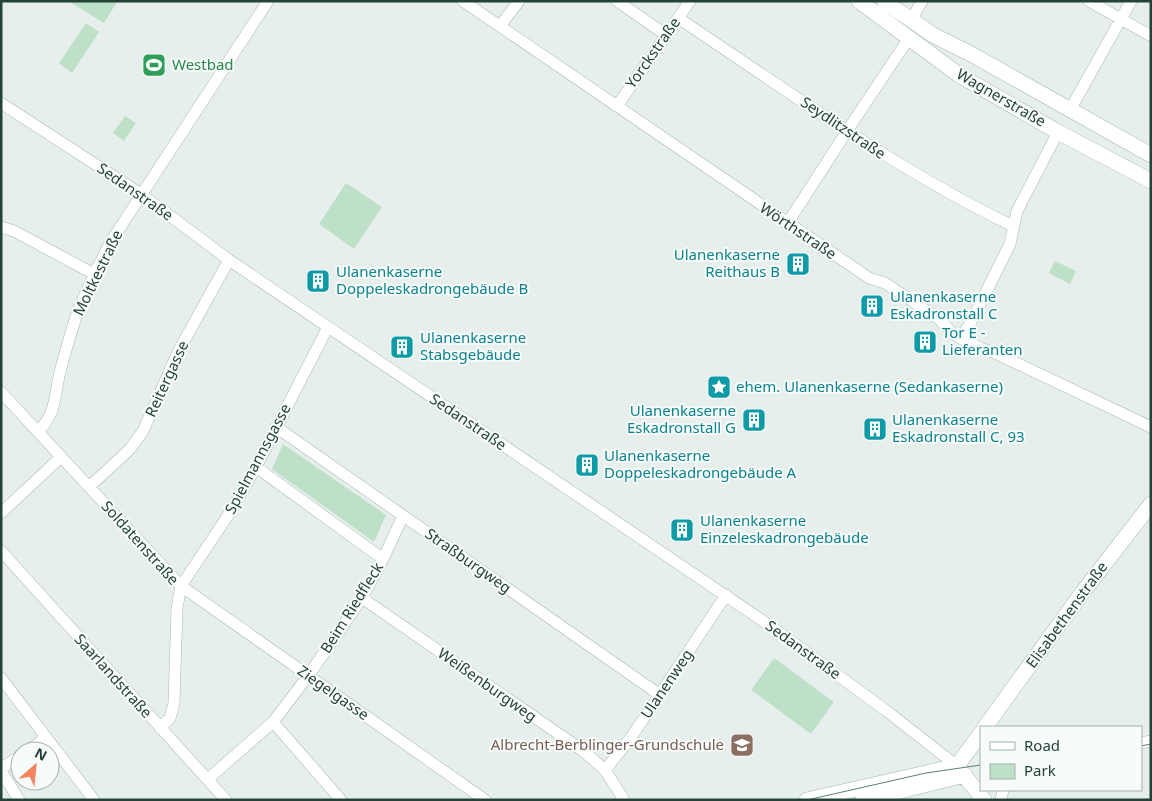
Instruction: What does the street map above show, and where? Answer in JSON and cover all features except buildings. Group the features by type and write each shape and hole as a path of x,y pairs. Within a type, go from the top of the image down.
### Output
{"street":[{"name":"Moltkestraße","path":"38,432 46,424 52,413 60,373 74,325 94,274 110,243 268,1"},
{"name":"Wörthstraße","path":"463,1 788,224 869,278 885,283 939,319 952,333 960,338 1151,427"},
{"path":"617,1 666,35"},
{"name":"Yorckstraße","path":"617,106 690,1"},
{"name":"Wagnerstraße","path":"859,1 959,75 1058,132 1151,181"},
{"name":"Wagnerstraße","path":"884,1 940,39 971,54 1151,155"},
{"path":"911,20 922,1"},
{"path":"1089,1 1151,36"},
{"path":"960,338 970,324 1010,244 1017,211 1024,196 1131,1"},
{"path":"500,26 518,3"},
{"name":"Seydlitzstraße","path":"678,18 898,164 952,195 1013,226"},
{"path":"788,224 909,38"},
{"name":"Sedanstraße","path":"1,103 141,194 229,260 726,595 802,648 932,746 961,771"},
{"path":"1,227 14,231 94,274"},
{"name":"Reitergasse","path":"89,487 130,449 143,431 178,350 229,260"},
{"name":"Spielmannsgasse","path":"181,586 227,518 256,467 328,327"},
{"name":"Soldatenstraße","path":"1,392 181,586 177,608 174,703 170,718 160,728"},
{"name":"Straßburgweg","path":"276,427 660,695"},
{"path":"1,513 62,456"},
{"path":"256,467 384,559"},
{"name":"Elisabethenstraße","path":"990,724 1082,593 1151,504"},
{"name":"Beim Riedfleck","path":"208,779 273,722 308,676 362,598 384,559 403,516"},
{"name":"Saarlandstraße","path":"1,551 226,800"},
{"name":"Ziegelgasse","path":"181,586 485,800"},
{"name":"Ulanenweg","path":"605,770 630,739 726,595"},
{"name":"Weißenburgweg","path":"362,598 582,750 605,770 624,800"},
{"path":"1,678 94,800"},
{"path":"273,722 341,800"},
{"path":"42,741 46,738"},
{"path":"808,800 961,771 978,741"},
{"path":"1,769 19,800"},
{"path":"961,771 980,795"},
{"path":"863,800 928,778"}],"green space":[{"path":"68,1 116,1 117,2 104,23"},
{"path":"86,23 99,32 72,73 59,63"},
{"path":"125,116 136,123 124,141 113,133"},
{"path":"346,183 382,207 354,249 319,224"},
{"path":"1055,261 1076,271 1070,284 1049,273"},
{"path":"283,444 386,515 374,542 272,469"},
{"path":"774,658 834,702 811,734 751,690"}],"tram line":[{"path":"1142,746 1151,744"},
{"path":"807,800 926,773 980,765"}],"place":[{"name":"Westbad","path":"154,65"},
{"name":"Ulanenkaserne Reithaus B","path":"798,264"},
{"name":"Ulanenkaserne Doppeleskadrongebäude B","path":"318,281"},
{"name":"Ulanenkaserne Eskadronstall C","path":"872,306"},
{"name":"Tor E - Lieferanten","path":"925,342"},
{"name":"Ulanenkaserne Stabsgebäude","path":"402,347"},
{"name":"ehem. Ulanenkaserne (Sedankaserne)","path":"719,387"},
{"name":"Ulanenkaserne Eskadronstall G","path":"754,420"},
{"name":"Ulanenkaserne Eskadronstall C, 93","path":"875,429"},
{"name":"Ulanenkaserne Doppeleskadrongebäude A","path":"587,465"},
{"name":"Ulanenkaserne Einzeleskadrongebäude","path":"682,530"},
{"name":"Albrecht-Berblinger-Grundschule","path":"742,745"}]}
